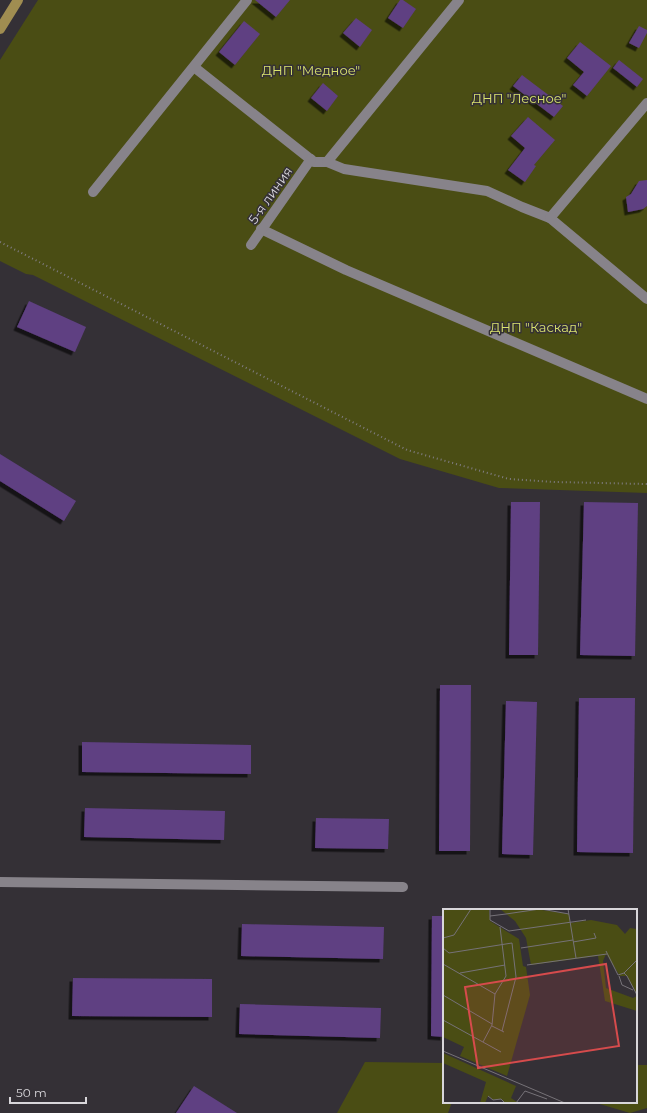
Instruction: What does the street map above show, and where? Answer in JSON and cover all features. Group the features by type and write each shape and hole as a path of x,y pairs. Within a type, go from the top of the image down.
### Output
{"main road":[{"path":"0,28 18,0"}],"street":[{"path":"93,192 247,0"},
{"path":"327,162 459,0"},
{"path":"194,67 314,162 327,162 344,169 487,191 522,208 550,218 647,299"},
{"path":"550,218 647,103"},
{"name":"5-я линия","path":"251,245 311,159"},
{"path":"261,229 346,270 647,399"},
{"path":"0,882 403,887"}],"path":[{"path":"0,242 407,450 509,479 555,482 647,484"}],"green space":[{"path":"38,0 647,0 647,493 499,488 400,459 33,275 26,274 0,261 0,60"},
{"path":"365,1062 443,1063 443,1103 452,1103 448,1113 337,1113"},
{"path":"637,1065 647,1065 647,1108 630,1113 596,1103 637,1103"}],"building":[{"path":"255,0 290,0 276,17"},
{"path":"400,0 403,0 416,9 403,28 388,18"},
{"path":"356,18 372,30 360,47 343,33"},
{"path":"244,21 260,34 235,65 219,52"},
{"path":"639,26 647,30 647,33 639,48 629,43"},
{"path":"580,42 611,66 587,96 573,85 584,72 567,58"},
{"path":"619,60 643,79 637,87 613,68"},
{"path":"522,75 563,106 554,117 513,86"},
{"path":"323,83 338,96 327,111 311,98"},
{"path":"528,117 555,140 534,165 536,166 525,182 508,170 525,148 511,136"},
{"path":"647,180 647,206 643,209 628,212 626,197 631,194 639,181"},
{"path":"29,301 86,327 75,352 17,327"},
{"path":"0,454 76,501 64,521 0,481"},
{"path":"511,502 540,502 538,655 509,655"},
{"path":"584,502 638,503 635,656 580,655"},
{"path":"440,685 471,685 470,851 439,851"},
{"path":"579,698 635,698 633,853 577,852"},
{"path":"506,701 537,702 533,855 502,854"},
{"path":"82,742 251,745 251,774 82,772"},
{"path":"85,808 225,811 224,840 84,837"},
{"path":"316,818 389,819 388,849 315,848"},
{"path":"432,916 443,916 443,1037 431,1036"},
{"path":"242,924 384,927 383,959 241,956"},
{"path":"73,978 212,979 212,1017 72,1016"},
{"path":"240,1004 381,1008 380,1038 239,1034"},
{"path":"194,1086 237,1113 176,1113"}],"park label":[{"name":"ДНП \"Медное\"","path":"311,70"},
{"name":"ДНП \"Лесное\"","path":"519,98"},
{"name":"ДНП \"Каскад\"","path":"536,327"}]}
